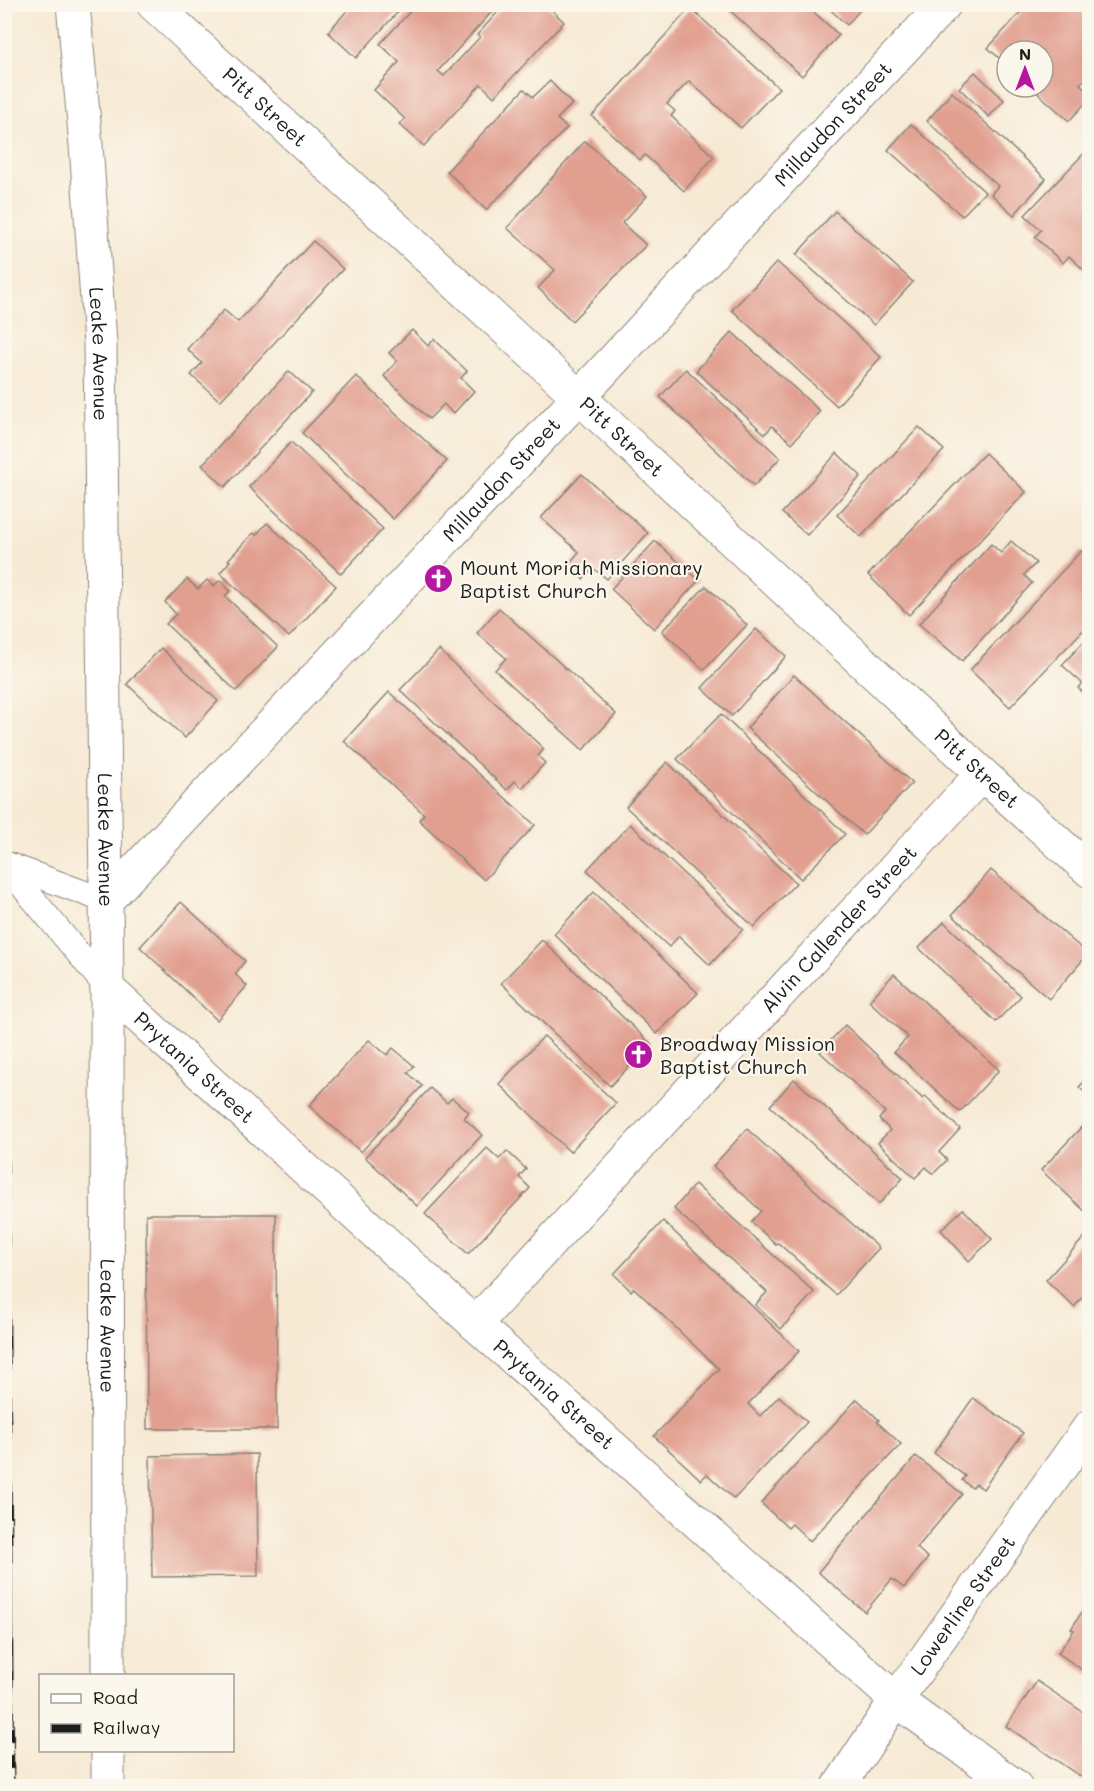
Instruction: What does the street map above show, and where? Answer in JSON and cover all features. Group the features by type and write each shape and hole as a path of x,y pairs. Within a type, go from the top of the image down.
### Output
{"street":[{"name":"Leake Avenue","path":"73,4 100,343 107,988 108,1674"},
{"name":"Pitt Street","path":"153,4 1089,871"},
{"name":"Millaudon Street","path":"106,901 945,4"},
{"name":"Alvin Callender Street","path":"475,1324 982,774"},
{"name":"Prytania Street","path":"107,988 475,1324 896,1700 1015,1786"},
{"name":"Lowerline Street","path":"839,1786 896,1700 1089,1426"},
{"path":"108,1752 108,1786"}],"lane":[{"path":"4,863 106,901"},
{"path":"4,863 107,988"}],"building":[{"path":"353,4 405,4 356,58 328,32"},
{"path":"417,4 499,4 438,71 444,76 480,37 477,35 505,4 546,4 564,22 494,97 481,84 424,146 399,124 405,119 374,90 399,62 380,44"},
{"path":"824,4 865,4 847,25"},
{"path":"1028,4 1090,4 1090,74 1080,84 1090,93 1090,98 1069,121 1044,99 1055,99 1055,39 996,39"},
{"path":"806,5 839,35 802,76 725,6"},
{"path":"690,8 779,88 741,128 689,81 667,104 675,111 671,116 714,157 684,191 645,155 640,160 592,116"},
{"path":"995,40 995,54 988,48"},
{"path":"975,72 995,91 995,99 1004,100 989,117 959,88"},
{"path":"550,81 572,104 557,119 567,128 486,210 447,171 524,89 533,97"},
{"path":"952,92 1046,179 1014,215 991,194 998,186 927,121"},
{"path":"911,124 985,192 962,216 888,150"},
{"path":"585,141 647,196 622,223 646,245 572,321 538,288 555,270 507,228"},
{"path":"1090,147 1090,265 1084,270 1069,256 1063,263 1035,237 1041,230 1025,215"},
{"path":"835,211 913,282 874,325 796,255"},
{"path":"313,241 343,269 220,401 191,375 202,363 187,349 224,310 238,322"},
{"path":"777,262 881,357 837,406 732,310"},
{"path":"412,330 428,346 434,339 467,371 461,378 474,391 453,414 444,404 429,419 384,376 397,361 389,353"},
{"path":"732,332 820,411 792,443 772,426 765,434 696,371"},
{"path":"686,369 780,458 754,486 660,397"},
{"path":"289,371 312,392 225,487 202,465"},
{"path":"356,376 447,461 393,519 302,433"},
{"path":"919,427 944,450 861,537 837,515"},
{"path":"291,442 383,529 341,574 249,487"},
{"path":"837,453 861,476 807,535 782,513"},
{"path":"985,453 1026,492 909,615 868,575"},
{"path":"582,474 648,533 607,579 593,568 583,579 568,565 579,552 541,518"},
{"path":"267,523 336,586 289,637 220,573 230,561 228,560 253,533 256,535"},
{"path":"655,541 699,580 654,629 611,589"},
{"path":"1011,541 1036,563 1024,575 1032,583 962,661 919,624 991,544 1001,553"},
{"path":"1081,551 1090,560 1090,623 1010,707 970,670"},
{"path":"187,579 198,589 207,580 214,586 220,580 230,591 225,596 278,647 236,691 166,624 176,614 165,602"},
{"path":"706,586 747,625 704,670 662,631"},
{"path":"499,608 616,714 583,750 495,670 506,658 477,633"},
{"path":"756,629 786,656 732,716 702,688"},
{"path":"1090,635 1090,699 1078,688 1082,683 1062,665"},
{"path":"161,648 218,701 185,738 127,684"},
{"path":"439,650 544,749 538,756 545,763 522,788 515,781 507,790 400,690"},
{"path":"794,675 912,783 864,835 747,728"},
{"path":"389,692 535,825 484,880 419,820 424,814 344,741"},
{"path":"721,714 845,834 801,879 677,759"},
{"path":"667,762 796,883 754,927 626,807"},
{"path":"630,824 743,929 710,965 679,936 669,947 587,870"},
{"path":"991,870 1088,954 1049,999 952,915"},
{"path":"594,892 698,993 657,1034 554,934"},
{"path":"181,902 245,961 235,974 247,986 217,1020 140,947"},
{"path":"944,922 1021,996 996,1022 919,948"},
{"path":"542,940 651,1044 610,1086 501,983"},
{"path":"894,974 999,1070 960,1112 894,1052 908,1037 869,1001"},
{"path":"845,1025 923,1099 925,1096 960,1129 939,1152 947,1160 933,1174 926,1167 915,1178 878,1143 890,1130 879,1119 885,1112 820,1052"},
{"path":"544,1036 616,1103 570,1152 499,1084"},
{"path":"369,1040 387,1055 393,1048 414,1066 408,1073 422,1086 361,1152 309,1106"},
{"path":"1090,1076 1090,1097 1079,1087"},
{"path":"794,1079 903,1178 879,1204 770,1106"},
{"path":"430,1088 447,1103 452,1098 469,1112 464,1118 482,1135 417,1206 365,1157"},
{"path":"1090,1118 1090,1216 1041,1170"},
{"path":"747,1129 879,1248 836,1295 751,1222 761,1211 713,1166"},
{"path":"487,1148 499,1159 507,1151 526,1169 519,1177 530,1188 468,1254 425,1214"},
{"path":"695,1184 814,1292 781,1329 755,1305 767,1292 674,1209"},
{"path":"963,1209 992,1239 969,1261 941,1230"},
{"path":"146,1214 276,1214 277,1429 147,1429"},
{"path":"663,1221 799,1351 748,1404 760,1416 779,1396 807,1422 734,1499 707,1474 701,1480 654,1436 719,1369 634,1288 631,1291 614,1274"},
{"path":"1090,1231 1090,1289 1074,1307 1046,1280"},
{"path":"973,1398 1023,1433 983,1489 976,1484 972,1488 962,1480 965,1476 934,1453"},
{"path":"857,1399 901,1444 810,1541 792,1524 788,1528 761,1503"},
{"path":"257,1454 258,1576 152,1577 150,1456"},
{"path":"916,1456 962,1494 917,1548 928,1558 904,1588 892,1579 865,1612 818,1572"},
{"path":"1087,1604 1090,1606 1090,1675 1058,1653 1074,1630 1071,1629"},
{"path":"1037,1681 1090,1717 1090,1783 1006,1726"}],"railway":[{"path":"4,1013 11,1786"}],"place":[{"name":"Mount Moriah Missionary Baptist Church","path":"439,579"},
{"name":"Broadway Mission Baptist Church","path":"639,1055"}]}
